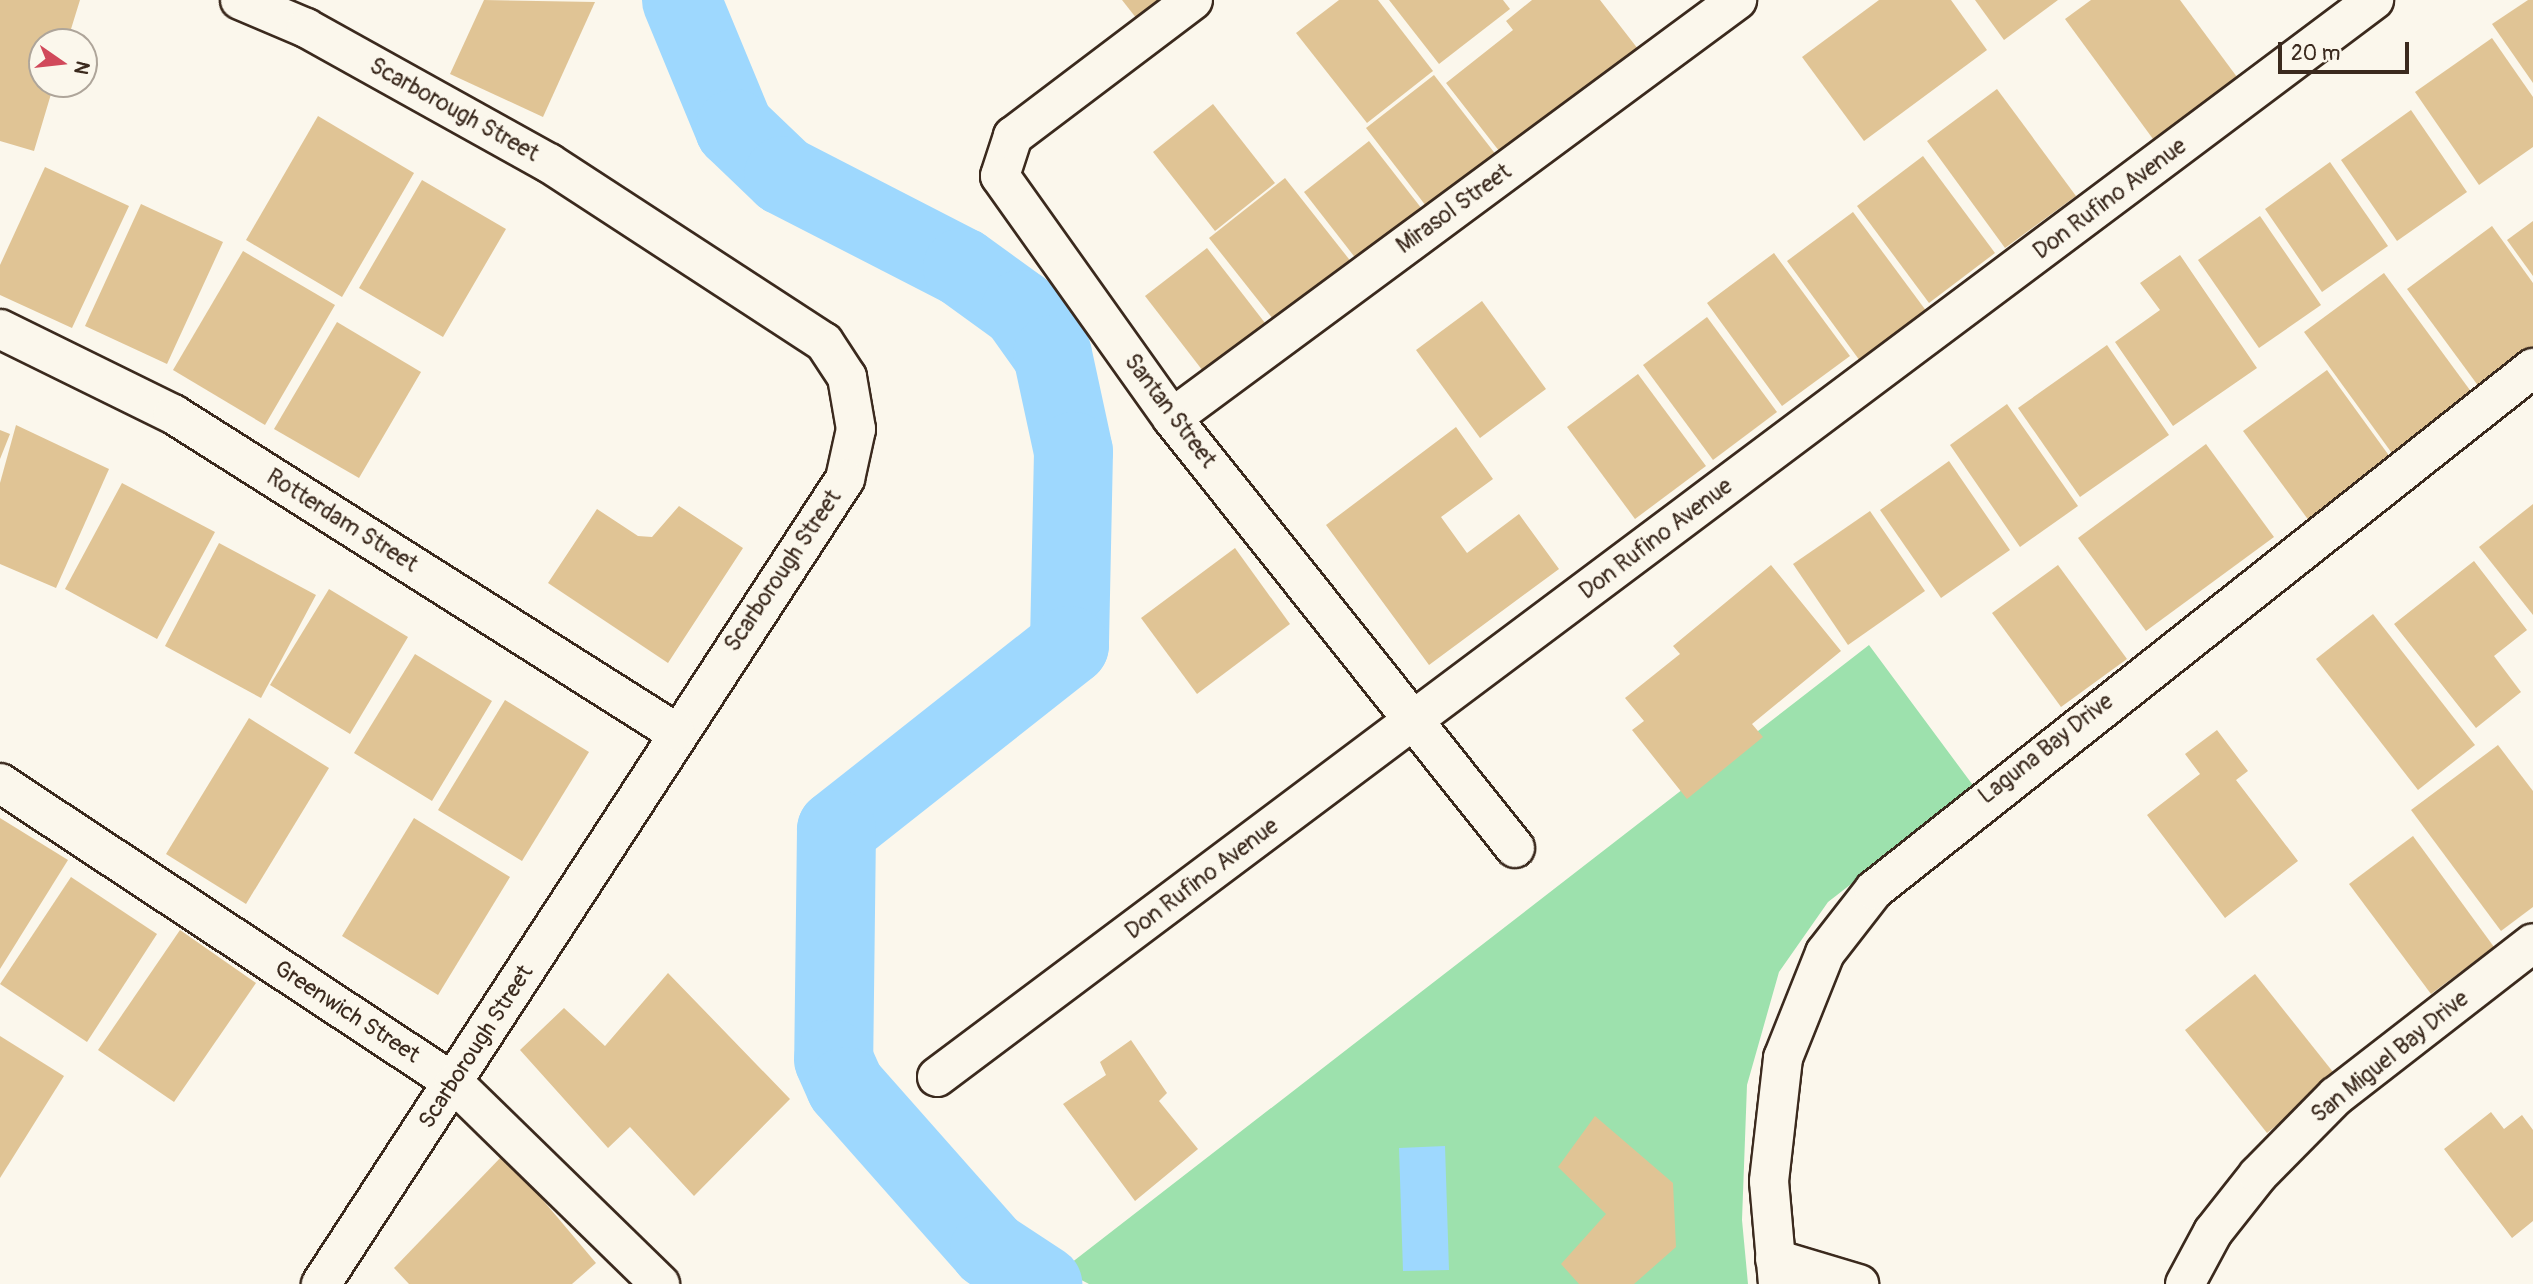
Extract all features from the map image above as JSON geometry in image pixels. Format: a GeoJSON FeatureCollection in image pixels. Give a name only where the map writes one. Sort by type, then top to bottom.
{"type":"FeatureCollection","features":[{"type":"Feature","properties":{"kind":"street","name":"Scarborough Street"},"geometry":{"type":"LineString","coordinates":[[240,0],[306,28],[548,163],[824,342],[847,377],[856,429],[845,479],[675,732],[454,1083],[321,1284]]}},
{"type":"Feature","properties":{"kind":"street","name":"Santan Street"},"geometry":{"type":"LineString","coordinates":[[1193,0],[1013,136],[1000,176],[1172,418],[1515,848]]}},
{"type":"Feature","properties":{"kind":"street","name":"Mirasol Street"},"geometry":{"type":"LineString","coordinates":[[1172,418],[1737,0]]}},
{"type":"Feature","properties":{"kind":"street","name":"Don Rufino Avenue"},"geometry":{"type":"LineString","coordinates":[[937,1077],[2375,0]]}},
{"type":"Feature","properties":{"kind":"street","name":"Rotterdam Street"},"geometry":{"type":"LineString","coordinates":[[0,329],[173,414],[675,732]]}},
{"type":"Feature","properties":{"kind":"street","name":"Laguna Bay Drive"},"geometry":{"type":"LineString","coordinates":[[1777,1271],[1769,1181],[1783,1058],[1825,953],[1874,890],[2533,368]]}},
{"type":"Feature","properties":{"kind":"street","name":"Greenwich Street"},"geometry":{"type":"LineString","coordinates":[[0,783],[454,1083],[660,1284]]}},
{"type":"Feature","properties":{"kind":"street","name":"San Miguel Bay Drive"},"geometry":{"type":"LineString","coordinates":[[2185,1284],[2213,1233],[2258,1175],[2336,1096],[2533,943]]}},
{"type":"Feature","properties":{"kind":"street"},"geometry":{"type":"LineString","coordinates":[[1777,1271],[1859,1284]]}},
{"type":"Feature","properties":{"kind":"green space"},"geometry":{"type":"Polygon","coordinates":[[[1869,645],[1975,788],[1828,902],[1779,972],[1747,1085],[1742,1220],[1748,1284],[1089,1284],[1062,1270],[1869,645]]]}},
{"type":"Feature","properties":{"kind":"water"},"geometry":{"type":"Polygon","coordinates":[[[1445,1146],[1449,1270],[1403,1271],[1399,1148],[1445,1146]]]}},
{"type":"Feature","properties":{"kind":"building"},"geometry":{"type":"Polygon","coordinates":[[[0,0],[80,0],[71,28],[28,28],[28,98],[50,98],[34,151],[0,141],[0,0]]]}},
{"type":"Feature","properties":{"kind":"building"},"geometry":{"type":"Polygon","coordinates":[[[484,0],[595,2],[543,117],[450,74],[484,0]]]}},
{"type":"Feature","properties":{"kind":"building"},"geometry":{"type":"Polygon","coordinates":[[[1122,0],[1189,0],[1148,33],[1122,0]]]}},
{"type":"Feature","properties":{"kind":"building"},"geometry":{"type":"Polygon","coordinates":[[[1339,0],[1378,0],[1433,71],[1367,123],[1296,33],[1339,0]]]}},
{"type":"Feature","properties":{"kind":"building"},"geometry":{"type":"Polygon","coordinates":[[[1389,0],[1503,0],[1510,9],[1439,64],[1389,0]]]}},
{"type":"Feature","properties":{"kind":"building"},"geometry":{"type":"Polygon","coordinates":[[[1532,0],[1600,0],[1645,58],[1503,156],[1446,83],[1513,30],[1506,21],[1532,0]]]}},
{"type":"Feature","properties":{"kind":"building"},"geometry":{"type":"Polygon","coordinates":[[[1879,0],[1951,0],[1987,50],[1864,141],[1802,57],[1879,0]]]}},
{"type":"Feature","properties":{"kind":"building"},"geometry":{"type":"Polygon","coordinates":[[[1975,0],[2058,0],[2004,40],[1975,0]]]}},
{"type":"Feature","properties":{"kind":"building"},"geometry":{"type":"Polygon","coordinates":[[[2091,0],[2180,0],[2237,77],[2153,139],[2065,19],[2091,0]]]}},
{"type":"Feature","properties":{"kind":"building"},"geometry":{"type":"Polygon","coordinates":[[[2528,0],[2533,0],[2533,83],[2492,24],[2528,0]]]}},
{"type":"Feature","properties":{"kind":"building"},"geometry":{"type":"Polygon","coordinates":[[[2492,38],[2533,97],[2533,147],[2479,185],[2415,92],[2492,38]]]}},
{"type":"Feature","properties":{"kind":"building"},"geometry":{"type":"Polygon","coordinates":[[[1434,75],[1504,165],[1436,219],[1366,128],[1434,75]]]}},
{"type":"Feature","properties":{"kind":"building"},"geometry":{"type":"Polygon","coordinates":[[[1997,89],[2076,196],[2005,248],[1927,141],[1997,89]]]}},
{"type":"Feature","properties":{"kind":"building"},"geometry":{"type":"Polygon","coordinates":[[[1213,104],[1275,183],[1215,231],[1153,152],[1213,104]]]}},
{"type":"Feature","properties":{"kind":"building"},"geometry":{"type":"Polygon","coordinates":[[[2411,110],[2467,192],[2397,241],[2341,160],[2411,110]]]}},
{"type":"Feature","properties":{"kind":"building"},"geometry":{"type":"Polygon","coordinates":[[[318,116],[414,173],[342,297],[246,240],[318,116]]]}},
{"type":"Feature","properties":{"kind":"building"},"geometry":{"type":"Polygon","coordinates":[[[1369,141],[1429,218],[1364,269],[1304,192],[1369,141]]]}},
{"type":"Feature","properties":{"kind":"building"},"geometry":{"type":"Polygon","coordinates":[[[1923,156],[1995,253],[1929,303],[1857,206],[1923,156]]]}},
{"type":"Feature","properties":{"kind":"building"},"geometry":{"type":"Polygon","coordinates":[[[2330,162],[2388,246],[2322,292],[2265,209],[2330,162]]]}},
{"type":"Feature","properties":{"kind":"building"},"geometry":{"type":"Polygon","coordinates":[[[45,167],[129,206],[72,328],[0,295],[0,265],[45,167]]]}},
{"type":"Feature","properties":{"kind":"building"},"geometry":{"type":"Polygon","coordinates":[[[1285,178],[1356,268],[1280,328],[1209,238],[1285,178]]]}},
{"type":"Feature","properties":{"kind":"building"},"geometry":{"type":"Polygon","coordinates":[[[422,180],[506,229],[443,337],[359,288],[422,180]]]}},
{"type":"Feature","properties":{"kind":"building"},"geometry":{"type":"Polygon","coordinates":[[[141,204],[223,242],[167,364],[85,326],[141,204]]]}},
{"type":"Feature","properties":{"kind":"building"},"geometry":{"type":"Polygon","coordinates":[[[1853,212],[1927,312],[1860,361],[1787,261],[1853,212]]]}},
{"type":"Feature","properties":{"kind":"building"},"geometry":{"type":"Polygon","coordinates":[[[2260,216],[2321,305],[2259,348],[2198,260],[2260,216]]]}},
{"type":"Feature","properties":{"kind":"building"},"geometry":{"type":"Polygon","coordinates":[[[2533,221],[2533,276],[2507,240],[2533,221]]]}},
{"type":"Feature","properties":{"kind":"building"},"geometry":{"type":"Polygon","coordinates":[[[2492,226],[2533,283],[2533,353],[2482,391],[2407,289],[2492,226]]]}},
{"type":"Feature","properties":{"kind":"building"},"geometry":{"type":"Polygon","coordinates":[[[1207,248],[1275,336],[1213,384],[1145,296],[1207,248]]]}},
{"type":"Feature","properties":{"kind":"building"},"geometry":{"type":"Polygon","coordinates":[[[243,251],[335,305],[265,425],[173,370],[243,251]]]}},
{"type":"Feature","properties":{"kind":"building"},"geometry":{"type":"Polygon","coordinates":[[[1774,253],[1850,356],[1782,406],[1707,303],[1774,253]]]}},
{"type":"Feature","properties":{"kind":"building"},"geometry":{"type":"Polygon","coordinates":[[[2180,255],[2257,368],[2173,426],[2115,342],[2160,310],[2140,283],[2180,255]]]}},
{"type":"Feature","properties":{"kind":"building"},"geometry":{"type":"Polygon","coordinates":[[[2384,273],[2475,397],[2394,456],[2304,332],[2384,273]]]}},
{"type":"Feature","properties":{"kind":"building"},"geometry":{"type":"Polygon","coordinates":[[[1482,301],[1546,389],[1480,438],[1416,350],[1482,301]]]}},
{"type":"Feature","properties":{"kind":"building"},"geometry":{"type":"Polygon","coordinates":[[[1707,317],[1777,412],[1713,460],[1643,365],[1707,317]]]}},
{"type":"Feature","properties":{"kind":"building"},"geometry":{"type":"Polygon","coordinates":[[[337,322],[421,372],[359,478],[274,429],[337,322]]]}},
{"type":"Feature","properties":{"kind":"building"},"geometry":{"type":"Polygon","coordinates":[[[2107,345],[2169,435],[2080,497],[2018,408],[2107,345]]]}},
{"type":"Feature","properties":{"kind":"building"},"geometry":{"type":"Polygon","coordinates":[[[2327,370],[2398,468],[2315,529],[2243,431],[2327,370]]]}},
{"type":"Feature","properties":{"kind":"building"},"geometry":{"type":"Polygon","coordinates":[[[1638,374],[1706,466],[1635,519],[1567,427],[1638,374]]]}},
{"type":"Feature","properties":{"kind":"building"},"geometry":{"type":"Polygon","coordinates":[[[2007,404],[2078,506],[2020,547],[1950,445],[2007,404]]]}},
{"type":"Feature","properties":{"kind":"building"},"geometry":{"type":"Polygon","coordinates":[[[16,425],[109,469],[56,588],[0,564],[0,483],[16,425]]]}},
{"type":"Feature","properties":{"kind":"building"},"geometry":{"type":"Polygon","coordinates":[[[1456,427],[1493,479],[1441,517],[1467,553],[1519,514],[1559,569],[1429,665],[1326,525],[1456,427]]]}},
{"type":"Feature","properties":{"kind":"building"},"geometry":{"type":"Polygon","coordinates":[[[0,430],[10,434],[0,459],[0,430]]]}},
{"type":"Feature","properties":{"kind":"building"},"geometry":{"type":"Polygon","coordinates":[[[2206,444],[2274,537],[2146,631],[2078,538],[2206,444]]]}},
{"type":"Feature","properties":{"kind":"building"},"geometry":{"type":"Polygon","coordinates":[[[1949,461],[2010,550],[1941,598],[1880,510],[1949,461]]]}},
{"type":"Feature","properties":{"kind":"building"},"geometry":{"type":"Polygon","coordinates":[[[122,483],[215,532],[157,639],[65,589],[122,483]]]}},
{"type":"Feature","properties":{"kind":"building"},"geometry":{"type":"Polygon","coordinates":[[[2533,504],[2533,615],[2479,547],[2533,504]]]}},
{"type":"Feature","properties":{"kind":"building"},"geometry":{"type":"Polygon","coordinates":[[[679,506],[743,548],[668,663],[548,583],[597,509],[638,536],[652,537],[679,506]]]}},
{"type":"Feature","properties":{"kind":"building"},"geometry":{"type":"Polygon","coordinates":[[[1870,511],[1925,591],[1848,645],[1793,564],[1870,511]]]}},
{"type":"Feature","properties":{"kind":"building"},"geometry":{"type":"Polygon","coordinates":[[[219,543],[316,595],[261,698],[165,646],[219,543]]]}},
{"type":"Feature","properties":{"kind":"building"},"geometry":{"type":"Polygon","coordinates":[[[1235,548],[1290,624],[1197,694],[1141,618],[1235,548]]]}},
{"type":"Feature","properties":{"kind":"building"},"geometry":{"type":"Polygon","coordinates":[[[2474,561],[2527,630],[2494,656],[2521,692],[2476,728],[2394,624],[2474,561]]]}},
{"type":"Feature","properties":{"kind":"building"},"geometry":{"type":"Polygon","coordinates":[[[1771,565],[1841,651],[1752,724],[1763,737],[1687,799],[1632,730],[1644,721],[1625,698],[1680,654],[1673,646],[1771,565]]]}},
{"type":"Feature","properties":{"kind":"building"},"geometry":{"type":"Polygon","coordinates":[[[2058,565],[2127,659],[2061,707],[1992,613],[2058,565]]]}},
{"type":"Feature","properties":{"kind":"building"},"geometry":{"type":"Polygon","coordinates":[[[329,589],[408,637],[350,734],[270,685],[329,589]]]}},
{"type":"Feature","properties":{"kind":"building"},"geometry":{"type":"Polygon","coordinates":[[[2373,614],[2475,745],[2418,790],[2316,659],[2373,614]]]}},
{"type":"Feature","properties":{"kind":"building"},"geometry":{"type":"Polygon","coordinates":[[[415,654],[492,701],[432,801],[354,753],[415,654]]]}},
{"type":"Feature","properties":{"kind":"building"},"geometry":{"type":"Polygon","coordinates":[[[505,700],[589,752],[522,861],[438,810],[505,700]]]}},
{"type":"Feature","properties":{"kind":"building"},"geometry":{"type":"Polygon","coordinates":[[[249,718],[329,768],[246,904],[166,854],[249,718]]]}},
{"type":"Feature","properties":{"kind":"building"},"geometry":{"type":"Polygon","coordinates":[[[2217,730],[2248,771],[2236,780],[2298,861],[2225,918],[2147,815],[2200,774],[2185,754],[2217,730]]]}},
{"type":"Feature","properties":{"kind":"building"},"geometry":{"type":"Polygon","coordinates":[[[2498,745],[2533,791],[2533,907],[2501,931],[2411,810],[2498,745]]]}},
{"type":"Feature","properties":{"kind":"building"},"geometry":{"type":"Polygon","coordinates":[[[0,818],[68,860],[0,969],[0,818]]]}},
{"type":"Feature","properties":{"kind":"building"},"geometry":{"type":"Polygon","coordinates":[[[414,818],[510,877],[438,995],[342,936],[414,818]]]}},
{"type":"Feature","properties":{"kind":"building"},"geometry":{"type":"Polygon","coordinates":[[[2413,836],[2494,947],[2431,994],[2349,884],[2413,836]]]}},
{"type":"Feature","properties":{"kind":"building"},"geometry":{"type":"Polygon","coordinates":[[[71,877],[157,934],[87,1042],[0,984],[71,877]]]}},
{"type":"Feature","properties":{"kind":"building"},"geometry":{"type":"Polygon","coordinates":[[[180,930],[256,983],[174,1102],[98,1050],[180,930]]]}},
{"type":"Feature","properties":{"kind":"building"},"geometry":{"type":"Polygon","coordinates":[[[668,973],[790,1099],[694,1196],[630,1127],[608,1148],[520,1050],[564,1008],[605,1046],[668,973]]]}},
{"type":"Feature","properties":{"kind":"building"},"geometry":{"type":"Polygon","coordinates":[[[2255,974],[2337,1077],[2267,1133],[2185,1030],[2255,974]]]}},
{"type":"Feature","properties":{"kind":"building"},"geometry":{"type":"Polygon","coordinates":[[[0,1036],[64,1076],[0,1178],[0,1036]]]}},
{"type":"Feature","properties":{"kind":"building"},"geometry":{"type":"Polygon","coordinates":[[[1131,1040],[1167,1093],[1159,1101],[1198,1149],[1135,1201],[1063,1104],[1106,1075],[1100,1062],[1131,1040]]]}},
{"type":"Feature","properties":{"kind":"building"},"geometry":{"type":"Polygon","coordinates":[[[2491,1112],[2504,1129],[2522,1115],[2533,1130],[2533,1221],[2512,1238],[2444,1149],[2491,1112]]]}},
{"type":"Feature","properties":{"kind":"building"},"geometry":{"type":"Polygon","coordinates":[[[1595,1116],[1673,1183],[1676,1247],[1634,1284],[1579,1284],[1561,1264],[1606,1214],[1558,1167],[1595,1116]]]}},
{"type":"Feature","properties":{"kind":"building"},"geometry":{"type":"Polygon","coordinates":[[[504,1154],[596,1263],[572,1284],[409,1284],[394,1268],[504,1154]]]}},
{"type":"Feature","properties":{"kind":"waterway"},"geometry":{"type":"LineString","coordinates":[[681,0],[734,128],[783,175],[962,267],[1020,309],[1052,354],[1073,451],[1069,645],[836,829],[833,1059],[845,1086],[989,1249],[1042,1284]]}}]}
